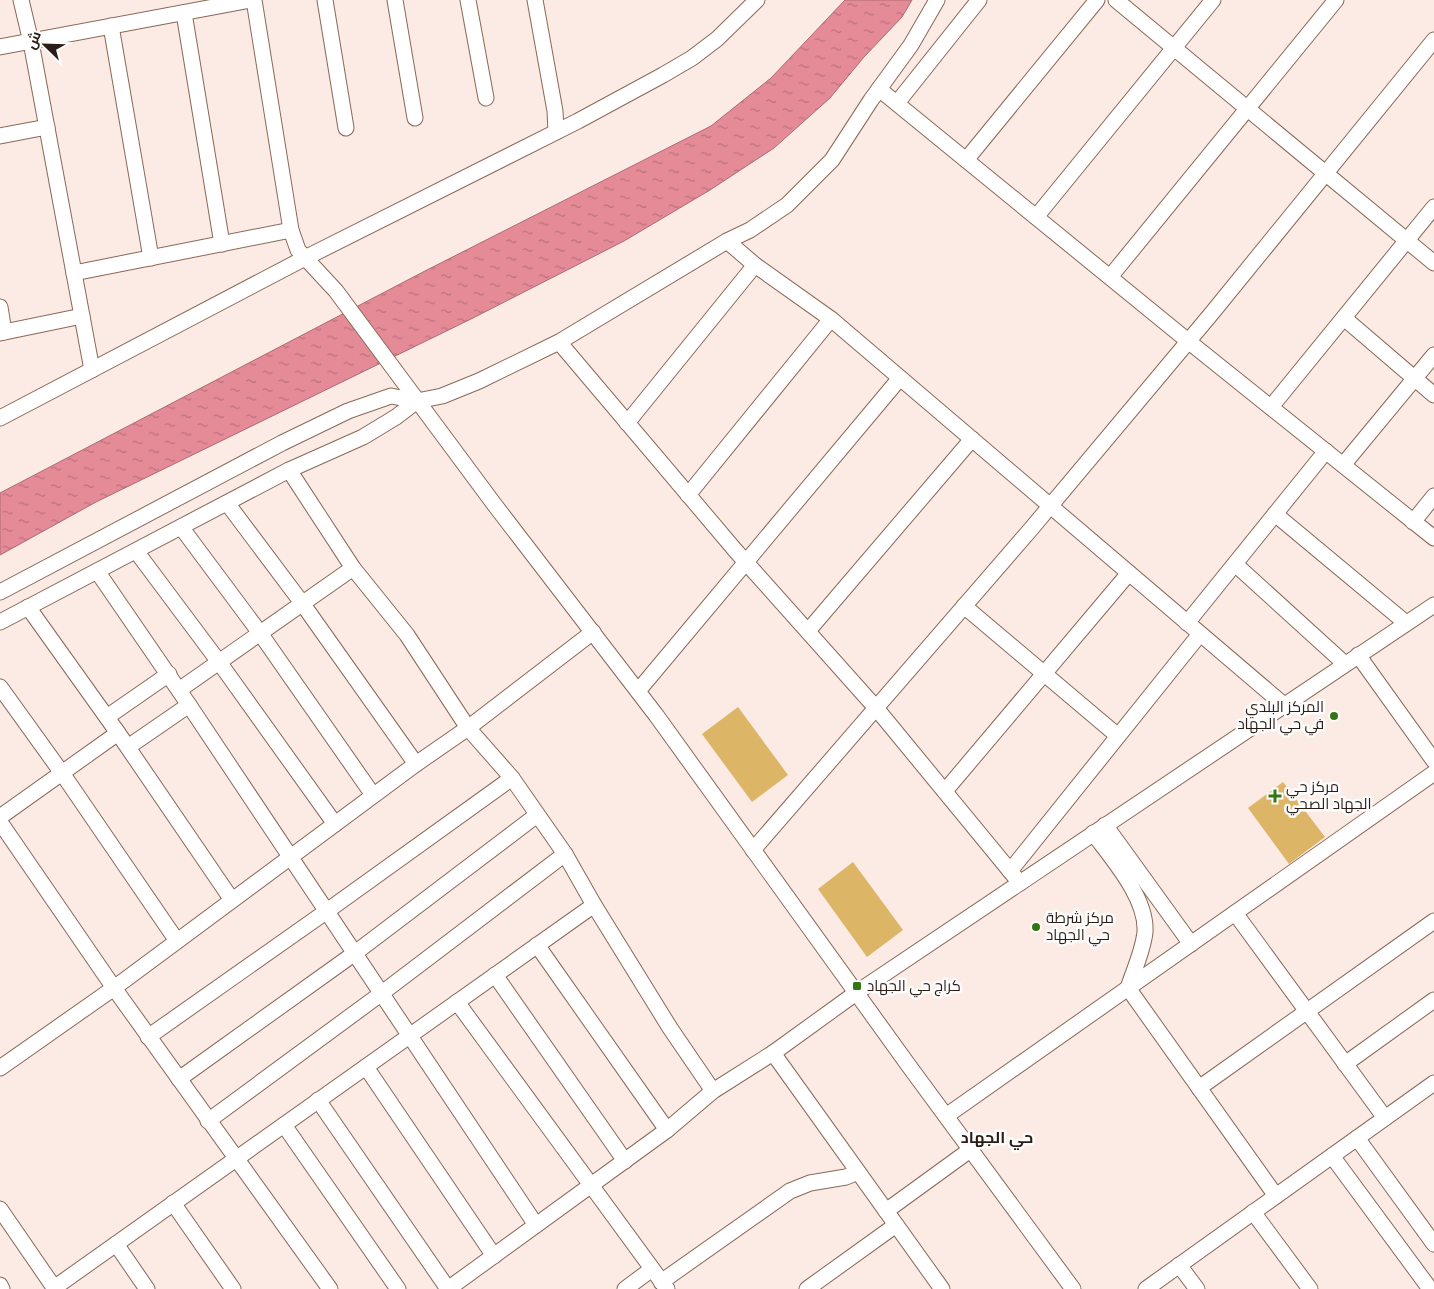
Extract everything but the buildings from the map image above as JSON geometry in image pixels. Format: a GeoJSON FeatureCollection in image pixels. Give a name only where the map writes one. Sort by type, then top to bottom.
{"type":"FeatureCollection","features":[{"type":"Feature","properties":{"kind":"street"},"geometry":{"type":"LineString","coordinates":[[21,0],[31,42],[92,370]]}},
{"type":"Feature","properties":{"kind":"street"},"geometry":{"type":"LineString","coordinates":[[0,47],[223,3],[252,0],[291,230],[298,250],[336,291],[392,368],[638,691],[970,1150],[1073,1289]]}},
{"type":"Feature","properties":{"kind":"street"},"geometry":{"type":"LineString","coordinates":[[325,0],[346,128]]}},
{"type":"Feature","properties":{"kind":"street"},"geometry":{"type":"LineString","coordinates":[[395,0],[415,118]]}},
{"type":"Feature","properties":{"kind":"street"},"geometry":{"type":"LineString","coordinates":[[468,0],[486,98]]}},
{"type":"Feature","properties":{"kind":"street"},"geometry":{"type":"LineString","coordinates":[[536,0],[555,111],[556,132]]}},
{"type":"Feature","properties":{"kind":"street"},"geometry":{"type":"LineString","coordinates":[[0,418],[305,258],[556,132],[692,58],[731,26],[757,0]]}},
{"type":"Feature","properties":{"kind":"street"},"geometry":{"type":"LineString","coordinates":[[0,592],[282,443],[348,411],[391,396],[417,401],[442,396],[479,381],[559,342],[727,241],[750,230],[788,205],[832,160],[911,45],[937,0]]}},
{"type":"Feature","properties":{"kind":"street"},"geometry":{"type":"LineString","coordinates":[[897,103],[979,0]]}},
{"type":"Feature","properties":{"kind":"street"},"geometry":{"type":"LineString","coordinates":[[966,160],[1097,0]]}},
{"type":"Feature","properties":{"kind":"street"},"geometry":{"type":"LineString","coordinates":[[1116,0],[1434,263]]}},
{"type":"Feature","properties":{"kind":"street"},"geometry":{"type":"LineString","coordinates":[[1036,217],[1213,0]]}},
{"type":"Feature","properties":{"kind":"street"},"geometry":{"type":"LineString","coordinates":[[1110,277],[1336,0]]}},
{"type":"Feature","properties":{"kind":"street"},"geometry":{"type":"LineString","coordinates":[[184,12],[222,244]]}},
{"type":"Feature","properties":{"kind":"street"},"geometry":{"type":"LineString","coordinates":[[111,26],[151,258]]}},
{"type":"Feature","properties":{"kind":"street"},"geometry":{"type":"LineString","coordinates":[[753,850],[1051,506],[1434,40]]}},
{"type":"Feature","properties":{"kind":"street"},"geometry":{"type":"LineString","coordinates":[[879,89],[1188,341],[1434,538]]}},
{"type":"Feature","properties":{"kind":"street"},"geometry":{"type":"LineString","coordinates":[[0,136],[47,127]]}},
{"type":"Feature","properties":{"kind":"street"},"geometry":{"type":"LineString","coordinates":[[1271,407],[1434,207]]}},
{"type":"Feature","properties":{"kind":"street"},"geometry":{"type":"LineString","coordinates":[[74,273],[291,230]]}},
{"type":"Feature","properties":{"kind":"street"},"geometry":{"type":"LineString","coordinates":[[727,241],[755,265],[831,320],[1284,705]]}},
{"type":"Feature","properties":{"kind":"street"},"geometry":{"type":"LineString","coordinates":[[627,423],[755,265]]}},
{"type":"Feature","properties":{"kind":"street"},"geometry":{"type":"LineString","coordinates":[[0,307],[2,332],[82,316]]}},
{"type":"Feature","properties":{"kind":"street"},"geometry":{"type":"LineString","coordinates":[[1344,318],[1434,395]]}},
{"type":"Feature","properties":{"kind":"street"},"geometry":{"type":"LineString","coordinates":[[688,495],[831,320]]}},
{"type":"Feature","properties":{"kind":"street"},"geometry":{"type":"LineString","coordinates":[[559,342],[746,562],[876,708],[1015,877]]}},
{"type":"Feature","properties":{"kind":"street"},"geometry":{"type":"LineString","coordinates":[[1343,465],[1434,355]]}},
{"type":"Feature","properties":{"kind":"street"},"geometry":{"type":"LineString","coordinates":[[638,691],[900,378]]}},
{"type":"Feature","properties":{"kind":"street"},"geometry":{"type":"LineString","coordinates":[[0,622],[289,470],[363,437],[396,418],[417,401]]}},
{"type":"Feature","properties":{"kind":"street"},"geometry":{"type":"LineString","coordinates":[[808,631],[972,439]]}},
{"type":"Feature","properties":{"kind":"street"},"geometry":{"type":"LineString","coordinates":[[1187,623],[1326,451]]}},
{"type":"Feature","properties":{"kind":"street"},"geometry":{"type":"LineString","coordinates":[[289,470],[353,568],[407,635],[468,728],[512,778],[565,854],[594,905],[670,1028],[713,1091]]}},
{"type":"Feature","properties":{"kind":"street"},"geometry":{"type":"LineString","coordinates":[[1413,522],[1434,496]]}},
{"type":"Feature","properties":{"kind":"street"},"geometry":{"type":"LineString","coordinates":[[228,503],[302,603],[416,764]]}},
{"type":"Feature","properties":{"kind":"street"},"geometry":{"type":"LineString","coordinates":[[1275,514],[1406,623]]}},
{"type":"Feature","properties":{"kind":"street"},"geometry":{"type":"LineString","coordinates":[[181,527],[260,633],[374,795]]}},
{"type":"Feature","properties":{"kind":"street"},"geometry":{"type":"LineString","coordinates":[[136,551],[219,662],[334,824]]}},
{"type":"Feature","properties":{"kind":"street"},"geometry":{"type":"LineString","coordinates":[[1235,564],[1345,664]]}},
{"type":"Feature","properties":{"kind":"street"},"geometry":{"type":"LineString","coordinates":[[179,690],[353,568]]}},
{"type":"Feature","properties":{"kind":"street"},"geometry":{"type":"LineString","coordinates":[[97,571],[190,705],[536,1225]]}},
{"type":"Feature","properties":{"kind":"street"},"geometry":{"type":"LineString","coordinates":[[945,792],[1129,573]]}},
{"type":"Feature","properties":{"kind":"street"},"geometry":{"type":"LineString","coordinates":[[318,1100],[448,1289],[667,1130],[713,1091],[773,1053],[1015,877],[1099,829],[1434,605]]}},
{"type":"Feature","properties":{"kind":"street"},"geometry":{"type":"LineString","coordinates":[[964,606],[1118,736]]}},
{"type":"Feature","properties":{"kind":"street"},"geometry":{"type":"LineString","coordinates":[[28,607],[128,747],[232,900]]}},
{"type":"Feature","properties":{"kind":"street"},"geometry":{"type":"LineString","coordinates":[[0,1068],[114,988],[290,856],[468,728],[592,632]]}},
{"type":"Feature","properties":{"kind":"street"},"geometry":{"type":"LineString","coordinates":[[1015,877],[1118,736],[1200,634]]}},
{"type":"Feature","properties":{"kind":"street"},"geometry":{"type":"LineString","coordinates":[[1358,655],[1434,761]]}},
{"type":"Feature","properties":{"kind":"street"},"geometry":{"type":"LineString","coordinates":[[107,718],[169,674]]}},
{"type":"Feature","properties":{"kind":"street"},"geometry":{"type":"LineString","coordinates":[[0,687],[62,773],[176,941]]}},
{"type":"Feature","properties":{"kind":"street"},"geometry":{"type":"LineString","coordinates":[[128,747],[190,705]]}},
{"type":"Feature","properties":{"kind":"street"},"geometry":{"type":"LineString","coordinates":[[0,817],[118,733]]}},
{"type":"Feature","properties":{"kind":"street"},"geometry":{"type":"LineString","coordinates":[[946,1116],[1434,773]]}},
{"type":"Feature","properties":{"kind":"street"},"geometry":{"type":"LineString","coordinates":[[148,1037],[512,778]]}},
{"type":"Feature","properties":{"kind":"street"},"geometry":{"type":"LineString","coordinates":[[179,1079],[355,953],[537,815]]}},
{"type":"Feature","properties":{"kind":"street"},"geometry":{"type":"LineString","coordinates":[[0,822],[148,1037],[330,1289]]}},
{"type":"Feature","properties":{"kind":"street"},"geometry":{"type":"LineString","coordinates":[[1099,829],[1191,944]]}},
{"type":"Feature","properties":{"kind":"street"},"geometry":{"type":"LineString","coordinates":[[1099,829],[1118,867],[1134,893],[1142,913],[1145,930],[1143,945],[1128,988]]}},
{"type":"Feature","properties":{"kind":"street"},"geometry":{"type":"LineString","coordinates":[[208,1121],[382,993],[565,854]]}},
{"type":"Feature","properties":{"kind":"street"},"geometry":{"type":"LineString","coordinates":[[0,1209],[55,1288],[594,905]]}},
{"type":"Feature","properties":{"kind":"street"},"geometry":{"type":"LineString","coordinates":[[1235,913],[1385,1118]]}},
{"type":"Feature","properties":{"kind":"street"},"geometry":{"type":"LineString","coordinates":[[1199,1088],[1434,922]]}},
{"type":"Feature","properties":{"kind":"street"},"geometry":{"type":"LineString","coordinates":[[537,945],[667,1130]]}},
{"type":"Feature","properties":{"kind":"street"},"geometry":{"type":"LineString","coordinates":[[495,975],[625,1161]]}},
{"type":"Feature","properties":{"kind":"street"},"geometry":{"type":"LineString","coordinates":[[1128,988],[1276,1196]]}},
{"type":"Feature","properties":{"kind":"street"},"geometry":{"type":"LineString","coordinates":[[1345,1064],[1434,1000]]}},
{"type":"Feature","properties":{"kind":"street"},"geometry":{"type":"LineString","coordinates":[[457,1002],[664,1285],[790,1191],[810,1183],[846,1177],[858,1172]]}},
{"type":"Feature","properties":{"kind":"street"},"geometry":{"type":"LineString","coordinates":[[773,1053],[942,1289]]}},
{"type":"Feature","properties":{"kind":"street"},"geometry":{"type":"LineString","coordinates":[[366,1067],[494,1256]]}},
{"type":"Feature","properties":{"kind":"street"},"geometry":{"type":"LineString","coordinates":[[1146,1289],[1434,1083]]}},
{"type":"Feature","properties":{"kind":"street"},"geometry":{"type":"LineString","coordinates":[[284,1125],[398,1289]]}},
{"type":"Feature","properties":{"kind":"street"},"geometry":{"type":"LineString","coordinates":[[1357,1138],[1434,1244]]}},
{"type":"Feature","properties":{"kind":"street"},"geometry":{"type":"LineString","coordinates":[[886,1211],[970,1150]]}},
{"type":"Feature","properties":{"kind":"street"},"geometry":{"type":"LineString","coordinates":[[1332,1156],[1430,1289]]}},
{"type":"Feature","properties":{"kind":"street"},"geometry":{"type":"LineString","coordinates":[[173,1203],[232,1289]]}},
{"type":"Feature","properties":{"kind":"street"},"geometry":{"type":"LineString","coordinates":[[1253,1212],[1310,1289]]}},
{"type":"Feature","properties":{"kind":"street"},"geometry":{"type":"LineString","coordinates":[[807,1289],[896,1225]]}},
{"type":"Feature","properties":{"kind":"street"},"geometry":{"type":"LineString","coordinates":[[116,1244],[147,1289]]}},
{"type":"Feature","properties":{"kind":"street"},"geometry":{"type":"LineString","coordinates":[[1180,1265],[1197,1289]]}},
{"type":"Feature","properties":{"kind":"street"},"geometry":{"type":"LineString","coordinates":[[624,1289],[652,1269]]}},
{"type":"Feature","properties":{"kind":"street"},"geometry":{"type":"LineString","coordinates":[[0,1285],[2,1289]]}},
{"type":"Feature","properties":{"kind":"shaded area"},"geometry":{"type":"Polygon","coordinates":[[[738,707],[788,775],[752,802],[702,734],[738,707]]]}},
{"type":"Feature","properties":{"kind":"shaded area"},"geometry":{"type":"Polygon","coordinates":[[[1283,782],[1325,837],[1289,864],[1248,808],[1283,782]]]}},
{"type":"Feature","properties":{"kind":"shaded area"},"geometry":{"type":"Polygon","coordinates":[[[853,862],[903,930],[867,957],[818,889],[853,862]]]}},
{"type":"Feature","properties":{"kind":"water"},"geometry":{"type":"Polygon","coordinates":[[[845,0],[912,0],[902,17],[864,57],[830,98],[774,148],[710,190],[624,241],[471,319],[96,502],[0,555],[0,493],[423,272],[711,126],[771,78],[845,0]]]}},
{"type":"Feature","properties":{"kind":"place","name":"المركز البلدي في حي الجهاد"},"geometry":{"type":"Point","coordinates":[1334,716]}},
{"type":"Feature","properties":{"kind":"place","name":"مركز حي الجهاد الصحي"},"geometry":{"type":"Point","coordinates":[1275,796]}},
{"type":"Feature","properties":{"kind":"place","name":"مركز شرطة حي الجهاد"},"geometry":{"type":"Point","coordinates":[1036,927]}},
{"type":"Feature","properties":{"kind":"place","name":"كراج حي الجهاد"},"geometry":{"type":"Point","coordinates":[857,986]}},
{"type":"Feature","properties":{"kind":"district","name":"حي الجهاد"},"geometry":{"type":"Point","coordinates":[997,1137]}}]}
